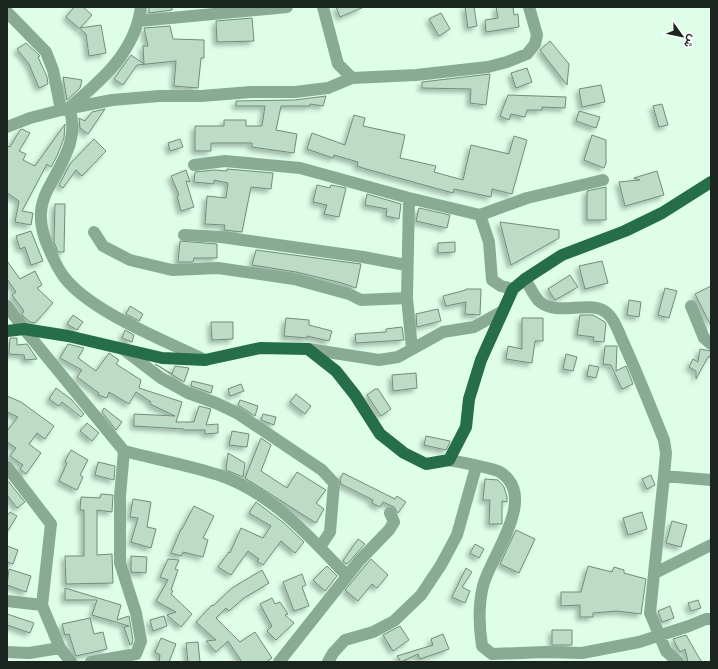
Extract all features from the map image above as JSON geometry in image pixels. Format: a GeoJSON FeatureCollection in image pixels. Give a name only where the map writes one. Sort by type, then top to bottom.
{"type":"FeatureCollection","features":[{"type":"Feature","properties":{"kind":"main road"},"geometry":{"type":"LineString","coordinates":[[7,331],[24,329],[68,336],[162,358],[205,360],[260,348],[308,349],[336,371],[355,395],[380,434],[404,453],[426,464],[449,460],[466,427],[468,399],[482,360],[513,289],[525,279],[562,255],[625,231],[662,213],[711,182]]}},
{"type":"Feature","properties":{"kind":"street"},"geometry":{"type":"LineString","coordinates":[[65,109],[111,71],[126,50],[139,21],[141,7]]}},
{"type":"Feature","properties":{"kind":"street"},"geometry":{"type":"LineString","coordinates":[[139,21],[287,7]]}},
{"type":"Feature","properties":{"kind":"street"},"geometry":{"type":"LineString","coordinates":[[324,7],[338,64],[352,78]]}},
{"type":"Feature","properties":{"kind":"street"},"geometry":{"type":"LineString","coordinates":[[7,127],[30,118],[65,109],[112,100],[159,96],[201,96],[251,92],[295,92],[328,88],[352,78],[416,75],[488,67],[507,62],[527,54],[535,44],[537,35],[529,7]]}},
{"type":"Feature","properties":{"kind":"street"},"geometry":{"type":"LineString","coordinates":[[7,12],[46,52],[65,109],[74,120],[72,141],[46,192],[40,212],[42,229],[48,248],[58,267],[65,278],[102,309],[205,360]]}},
{"type":"Feature","properties":{"kind":"street"},"geometry":{"type":"LineString","coordinates":[[194,165],[225,161],[300,168],[409,198],[480,214],[527,198],[603,180]]}},
{"type":"Feature","properties":{"kind":"street"},"geometry":{"type":"LineString","coordinates":[[409,198],[406,298],[412,349]]}},
{"type":"Feature","properties":{"kind":"street"},"geometry":{"type":"LineString","coordinates":[[480,214],[489,242],[492,280],[501,286],[513,289]]}},
{"type":"Feature","properties":{"kind":"street"},"geometry":{"type":"LineString","coordinates":[[94,232],[103,246],[130,260],[172,270],[218,268],[294,279],[349,294],[361,300],[406,298]]}},
{"type":"Feature","properties":{"kind":"street"},"geometry":{"type":"LineString","coordinates":[[184,235],[221,237],[363,257],[406,265]]}},
{"type":"Feature","properties":{"kind":"street"},"geometry":{"type":"LineString","coordinates":[[525,279],[540,302],[552,307],[573,309],[595,307],[608,313],[635,368],[664,440],[666,453],[657,541],[656,573],[650,613],[666,651],[678,662]]}},
{"type":"Feature","properties":{"kind":"street"},"geometry":{"type":"LineString","coordinates":[[7,306],[24,329],[124,451],[220,475],[261,496],[281,510],[320,547],[347,576]]}},
{"type":"Feature","properties":{"kind":"street"},"geometry":{"type":"LineString","coordinates":[[691,306],[704,338],[711,344]]}},
{"type":"Feature","properties":{"kind":"street"},"geometry":{"type":"LineString","coordinates":[[308,349],[379,360],[398,357],[443,332],[474,327],[503,311]]}},
{"type":"Feature","properties":{"kind":"street"},"geometry":{"type":"LineString","coordinates":[[123,349],[161,378],[188,393],[238,413],[322,470],[334,483],[334,493],[330,532],[320,547]]}},
{"type":"Feature","properties":{"kind":"street"},"geometry":{"type":"LineString","coordinates":[[91,662],[136,654],[141,642],[136,613],[120,563],[120,496],[124,451]]}},
{"type":"Feature","properties":{"kind":"street"},"geometry":{"type":"LineString","coordinates":[[449,460],[499,471],[511,482],[516,498],[510,526],[483,584],[479,606],[482,646],[492,654],[545,652],[582,653],[660,636],[706,619],[711,619]]}},
{"type":"Feature","properties":{"kind":"street"},"geometry":{"type":"LineString","coordinates":[[328,662],[333,653],[345,640],[373,632],[394,621],[421,595],[441,566],[457,535],[476,466]]}},
{"type":"Feature","properties":{"kind":"street"},"geometry":{"type":"LineString","coordinates":[[7,467],[51,524],[42,605],[60,648],[72,662]]}},
{"type":"Feature","properties":{"kind":"street"},"geometry":{"type":"LineString","coordinates":[[664,476],[711,480]]}},
{"type":"Feature","properties":{"kind":"street"},"geometry":{"type":"LineString","coordinates":[[280,662],[347,576],[389,530],[394,522],[390,512]]}},
{"type":"Feature","properties":{"kind":"street"},"geometry":{"type":"LineString","coordinates":[[656,573],[711,545]]}},
{"type":"Feature","properties":{"kind":"street"},"geometry":{"type":"LineString","coordinates":[[7,601],[42,605]]}},
{"type":"Feature","properties":{"kind":"street"},"geometry":{"type":"LineString","coordinates":[[7,652],[29,652],[60,648]]}},
{"type":"Feature","properties":{"kind":"building"},"geometry":{"type":"Polygon","coordinates":[[[74,7],[83,7],[92,15],[80,28],[101,25],[106,53],[89,56],[86,34],[66,17],[74,7]]]}},
{"type":"Feature","properties":{"kind":"building"},"geometry":{"type":"Polygon","coordinates":[[[149,7],[172,7],[172,10],[149,13],[149,7]]]}},
{"type":"Feature","properties":{"kind":"building"},"geometry":{"type":"Polygon","coordinates":[[[336,7],[364,7],[340,17],[336,7]]]}},
{"type":"Feature","properties":{"kind":"building"},"geometry":{"type":"Polygon","coordinates":[[[465,7],[474,7],[477,26],[468,28],[465,7]]]}},
{"type":"Feature","properties":{"kind":"building"},"geometry":{"type":"Polygon","coordinates":[[[496,7],[513,7],[514,15],[518,14],[519,27],[486,32],[485,20],[498,18],[496,7]]]}},
{"type":"Feature","properties":{"kind":"building"},"geometry":{"type":"Polygon","coordinates":[[[441,13],[450,29],[439,36],[429,19],[441,13]]]}},
{"type":"Feature","properties":{"kind":"building"},"geometry":{"type":"Polygon","coordinates":[[[252,18],[254,41],[217,42],[216,21],[252,18]]]}},
{"type":"Feature","properties":{"kind":"building"},"geometry":{"type":"Polygon","coordinates":[[[170,26],[173,39],[204,40],[204,58],[201,58],[198,88],[174,86],[176,61],[137,65],[123,85],[114,79],[131,55],[144,64],[143,46],[148,46],[144,28],[170,26]]]}},
{"type":"Feature","properties":{"kind":"building"},"geometry":{"type":"Polygon","coordinates":[[[550,41],[569,64],[567,85],[540,50],[550,41]]]}},
{"type":"Feature","properties":{"kind":"building"},"geometry":{"type":"Polygon","coordinates":[[[26,43],[40,56],[38,57],[47,77],[48,84],[39,88],[29,64],[17,49],[26,43]]]}},
{"type":"Feature","properties":{"kind":"building"},"geometry":{"type":"Polygon","coordinates":[[[527,68],[532,82],[516,88],[511,73],[527,68]]]}},
{"type":"Feature","properties":{"kind":"building"},"geometry":{"type":"Polygon","coordinates":[[[490,74],[486,105],[470,103],[471,89],[422,88],[422,82],[490,74]]]}},
{"type":"Feature","properties":{"kind":"building"},"geometry":{"type":"Polygon","coordinates":[[[63,77],[82,80],[80,88],[67,100],[63,77]]]}},
{"type":"Feature","properties":{"kind":"building"},"geometry":{"type":"Polygon","coordinates":[[[601,85],[605,102],[582,107],[579,89],[601,85]]]}},
{"type":"Feature","properties":{"kind":"building"},"geometry":{"type":"Polygon","coordinates":[[[508,95],[566,97],[565,108],[542,107],[542,110],[527,110],[525,117],[511,114],[509,120],[500,116],[508,95]]]}},
{"type":"Feature","properties":{"kind":"building"},"geometry":{"type":"Polygon","coordinates":[[[326,96],[323,106],[310,104],[310,106],[281,106],[276,130],[297,134],[294,153],[252,147],[252,143],[211,143],[211,151],[195,151],[195,126],[224,126],[224,120],[246,120],[246,126],[262,126],[265,106],[236,106],[236,101],[295,100],[326,96]]]}},
{"type":"Feature","properties":{"kind":"building"},"geometry":{"type":"Polygon","coordinates":[[[662,104],[668,125],[659,127],[653,106],[662,104]]]}},
{"type":"Feature","properties":{"kind":"building"},"geometry":{"type":"Polygon","coordinates":[[[105,109],[88,134],[80,128],[79,118],[85,121],[92,112],[105,109]]]}},
{"type":"Feature","properties":{"kind":"building"},"geometry":{"type":"Polygon","coordinates":[[[579,111],[600,117],[596,128],[576,121],[579,111]]]}},
{"type":"Feature","properties":{"kind":"building"},"geometry":{"type":"Polygon","coordinates":[[[354,115],[365,118],[363,126],[405,135],[400,158],[436,166],[434,172],[463,180],[471,145],[509,154],[514,136],[527,140],[512,194],[492,189],[491,197],[454,189],[453,193],[366,169],[357,166],[358,162],[334,155],[333,158],[307,149],[312,133],[345,145],[354,115]]]}},
{"type":"Feature","properties":{"kind":"building"},"geometry":{"type":"Polygon","coordinates":[[[65,124],[64,138],[57,156],[51,167],[47,164],[22,211],[33,213],[31,225],[15,222],[19,201],[7,193],[7,146],[10,147],[20,130],[22,129],[30,133],[19,151],[26,154],[23,160],[35,166],[65,124]]]}},
{"type":"Feature","properties":{"kind":"building"},"geometry":{"type":"Polygon","coordinates":[[[592,135],[606,140],[606,163],[604,168],[584,160],[592,135]]]}},
{"type":"Feature","properties":{"kind":"building"},"geometry":{"type":"Polygon","coordinates":[[[94,139],[106,151],[82,176],[76,170],[63,188],[59,185],[70,164],[94,139]]]}},
{"type":"Feature","properties":{"kind":"building"},"geometry":{"type":"Polygon","coordinates":[[[180,139],[183,147],[170,151],[168,143],[180,139]]]}},
{"type":"Feature","properties":{"kind":"building"},"geometry":{"type":"Polygon","coordinates":[[[227,169],[273,173],[271,189],[251,187],[242,232],[224,230],[225,225],[205,224],[207,196],[226,198],[228,183],[214,180],[214,184],[194,182],[195,172],[214,170],[227,171],[227,169]]]}},
{"type":"Feature","properties":{"kind":"building"},"geometry":{"type":"Polygon","coordinates":[[[186,170],[190,182],[186,181],[194,207],[181,211],[177,196],[179,195],[171,176],[186,170]]]}},
{"type":"Feature","properties":{"kind":"building"},"geometry":{"type":"Polygon","coordinates":[[[657,171],[664,195],[625,206],[619,182],[640,180],[634,178],[657,171]]]}},
{"type":"Feature","properties":{"kind":"building"},"geometry":{"type":"Polygon","coordinates":[[[317,185],[330,188],[331,185],[346,188],[339,217],[324,214],[327,205],[313,202],[317,185]]]}},
{"type":"Feature","properties":{"kind":"building"},"geometry":{"type":"Polygon","coordinates":[[[606,187],[606,220],[587,220],[587,191],[606,187]]]}},
{"type":"Feature","properties":{"kind":"building"},"geometry":{"type":"Polygon","coordinates":[[[367,194],[401,204],[399,219],[386,216],[387,209],[365,205],[367,194]]]}},
{"type":"Feature","properties":{"kind":"building"},"geometry":{"type":"Polygon","coordinates":[[[55,204],[65,204],[64,252],[58,252],[54,242],[55,204]]]}},
{"type":"Feature","properties":{"kind":"building"},"geometry":{"type":"Polygon","coordinates":[[[419,208],[450,215],[447,228],[416,221],[419,208]]]}},
{"type":"Feature","properties":{"kind":"building"},"geometry":{"type":"Polygon","coordinates":[[[500,222],[559,230],[559,238],[511,265],[500,222]]]}},
{"type":"Feature","properties":{"kind":"building"},"geometry":{"type":"Polygon","coordinates":[[[31,231],[43,261],[31,265],[25,247],[20,249],[16,236],[31,231]]]}},
{"type":"Feature","properties":{"kind":"building"},"geometry":{"type":"Polygon","coordinates":[[[180,241],[217,244],[217,258],[194,258],[193,262],[178,262],[180,241]]]}},
{"type":"Feature","properties":{"kind":"building"},"geometry":{"type":"Polygon","coordinates":[[[455,242],[455,252],[438,253],[438,243],[455,242]]]}},
{"type":"Feature","properties":{"kind":"building"},"geometry":{"type":"Polygon","coordinates":[[[256,250],[361,264],[356,288],[342,283],[296,272],[252,265],[256,250]]]}},
{"type":"Feature","properties":{"kind":"building"},"geometry":{"type":"Polygon","coordinates":[[[7,261],[20,279],[35,271],[42,285],[37,288],[53,303],[35,323],[30,322],[23,316],[22,314],[24,311],[12,295],[16,292],[7,279],[7,261]]]}},
{"type":"Feature","properties":{"kind":"building"},"geometry":{"type":"Polygon","coordinates":[[[602,261],[608,283],[585,289],[579,266],[602,261]]]}},
{"type":"Feature","properties":{"kind":"building"},"geometry":{"type":"Polygon","coordinates":[[[570,275],[578,287],[555,300],[548,289],[570,275]]]}},
{"type":"Feature","properties":{"kind":"building"},"geometry":{"type":"Polygon","coordinates":[[[711,286],[711,326],[695,294],[711,286]]]}},
{"type":"Feature","properties":{"kind":"building"},"geometry":{"type":"Polygon","coordinates":[[[665,288],[677,291],[669,318],[658,315],[665,288]]]}},
{"type":"Feature","properties":{"kind":"building"},"geometry":{"type":"Polygon","coordinates":[[[466,289],[481,289],[480,315],[465,314],[466,302],[446,306],[443,296],[466,289]]]}},
{"type":"Feature","properties":{"kind":"building"},"geometry":{"type":"Polygon","coordinates":[[[629,300],[641,302],[639,317],[627,315],[629,300]]]}},
{"type":"Feature","properties":{"kind":"building"},"geometry":{"type":"Polygon","coordinates":[[[130,306],[143,314],[139,321],[126,314],[130,306]]]}},
{"type":"Feature","properties":{"kind":"building"},"geometry":{"type":"Polygon","coordinates":[[[438,309],[441,321],[417,327],[416,314],[438,309]]]}},
{"type":"Feature","properties":{"kind":"building"},"geometry":{"type":"Polygon","coordinates":[[[73,315],[83,322],[77,330],[67,324],[73,315]]]}},
{"type":"Feature","properties":{"kind":"building"},"geometry":{"type":"Polygon","coordinates":[[[580,315],[593,315],[605,322],[604,342],[593,341],[594,337],[577,335],[580,315]]]}},
{"type":"Feature","properties":{"kind":"building"},"geometry":{"type":"Polygon","coordinates":[[[286,318],[309,320],[309,325],[332,331],[329,341],[307,336],[307,338],[284,336],[286,318]]]}},
{"type":"Feature","properties":{"kind":"building"},"geometry":{"type":"Polygon","coordinates":[[[522,318],[543,318],[543,341],[535,341],[532,363],[506,359],[508,346],[522,349],[522,318]]]}},
{"type":"Feature","properties":{"kind":"building"},"geometry":{"type":"Polygon","coordinates":[[[211,322],[233,322],[233,339],[212,340],[211,322]]]}},
{"type":"Feature","properties":{"kind":"building"},"geometry":{"type":"Polygon","coordinates":[[[402,327],[404,340],[356,343],[355,334],[386,332],[386,329],[402,327]]]}},
{"type":"Feature","properties":{"kind":"building"},"geometry":{"type":"Polygon","coordinates":[[[125,330],[134,335],[132,342],[122,338],[125,330]]]}},
{"type":"Feature","properties":{"kind":"building"},"geometry":{"type":"Polygon","coordinates":[[[10,338],[17,338],[17,345],[27,344],[37,359],[25,360],[24,355],[9,354],[10,338]]]}},
{"type":"Feature","properties":{"kind":"building"},"geometry":{"type":"Polygon","coordinates":[[[68,344],[84,348],[78,358],[96,371],[109,353],[119,360],[116,364],[141,380],[139,388],[182,402],[176,422],[194,422],[199,406],[211,409],[206,425],[218,424],[218,433],[205,434],[205,430],[134,426],[134,414],[175,416],[150,404],[151,402],[136,392],[129,404],[109,392],[107,398],[98,395],[99,393],[77,377],[82,370],[60,358],[68,344]]]}},
{"type":"Feature","properties":{"kind":"building"},"geometry":{"type":"Polygon","coordinates":[[[605,346],[617,346],[616,371],[626,366],[633,384],[622,389],[611,365],[603,364],[605,346]]]}},
{"type":"Feature","properties":{"kind":"building"},"geometry":{"type":"Polygon","coordinates":[[[700,349],[711,351],[710,357],[708,357],[696,379],[696,371],[689,367],[693,359],[698,362],[700,349]]]}},
{"type":"Feature","properties":{"kind":"building"},"geometry":{"type":"Polygon","coordinates":[[[566,354],[577,357],[573,371],[563,369],[566,354]]]}},
{"type":"Feature","properties":{"kind":"building"},"geometry":{"type":"Polygon","coordinates":[[[155,364],[172,374],[175,366],[189,368],[184,382],[155,364]]]}},
{"type":"Feature","properties":{"kind":"building"},"geometry":{"type":"Polygon","coordinates":[[[589,365],[599,367],[596,378],[587,376],[589,365]]]}},
{"type":"Feature","properties":{"kind":"building"},"geometry":{"type":"Polygon","coordinates":[[[416,373],[417,388],[393,391],[392,375],[416,373]]]}},
{"type":"Feature","properties":{"kind":"building"},"geometry":{"type":"Polygon","coordinates":[[[192,381],[213,386],[211,393],[191,386],[192,381]]]}},
{"type":"Feature","properties":{"kind":"building"},"geometry":{"type":"Polygon","coordinates":[[[241,384],[244,391],[230,396],[228,389],[241,384]]]}},
{"type":"Feature","properties":{"kind":"building"},"geometry":{"type":"Polygon","coordinates":[[[56,388],[71,399],[84,414],[81,417],[62,402],[59,406],[49,399],[56,388]]]}},
{"type":"Feature","properties":{"kind":"building"},"geometry":{"type":"Polygon","coordinates":[[[375,389],[378,389],[391,409],[381,416],[367,395],[375,389]]]}},
{"type":"Feature","properties":{"kind":"building"},"geometry":{"type":"Polygon","coordinates":[[[296,394],[311,406],[305,414],[290,402],[296,394]]]}},
{"type":"Feature","properties":{"kind":"building"},"geometry":{"type":"Polygon","coordinates":[[[7,396],[21,402],[54,426],[45,439],[37,433],[29,444],[41,453],[26,474],[20,469],[23,465],[10,456],[16,448],[7,442],[7,431],[18,417],[7,412],[7,396]]]}},
{"type":"Feature","properties":{"kind":"building"},"geometry":{"type":"Polygon","coordinates":[[[240,400],[258,406],[255,416],[238,405],[240,400]]]}},
{"type":"Feature","properties":{"kind":"building"},"geometry":{"type":"Polygon","coordinates":[[[104,408],[122,422],[116,430],[102,412],[104,408]]]}},
{"type":"Feature","properties":{"kind":"building"},"geometry":{"type":"Polygon","coordinates":[[[263,414],[276,417],[274,425],[261,420],[263,414]]]}},
{"type":"Feature","properties":{"kind":"building"},"geometry":{"type":"Polygon","coordinates":[[[87,423],[99,433],[92,441],[80,431],[87,423]]]}},
{"type":"Feature","properties":{"kind":"building"},"geometry":{"type":"Polygon","coordinates":[[[232,431],[249,434],[247,447],[229,445],[232,431]]]}},
{"type":"Feature","properties":{"kind":"building"},"geometry":{"type":"Polygon","coordinates":[[[426,436],[450,442],[446,450],[424,445],[426,436]]]}},
{"type":"Feature","properties":{"kind":"building"},"geometry":{"type":"Polygon","coordinates":[[[261,438],[271,445],[261,471],[287,488],[297,472],[326,490],[316,503],[324,509],[316,523],[245,478],[261,438]]]}},
{"type":"Feature","properties":{"kind":"building"},"geometry":{"type":"Polygon","coordinates":[[[71,450],[88,460],[80,475],[83,477],[77,490],[59,481],[67,463],[65,461],[71,450]]]}},
{"type":"Feature","properties":{"kind":"building"},"geometry":{"type":"Polygon","coordinates":[[[228,453],[245,463],[243,477],[226,470],[228,453]]]}},
{"type":"Feature","properties":{"kind":"building"},"geometry":{"type":"Polygon","coordinates":[[[98,462],[115,466],[114,480],[95,475],[98,462]]]}},
{"type":"Feature","properties":{"kind":"building"},"geometry":{"type":"Polygon","coordinates":[[[343,473],[395,499],[397,496],[406,502],[398,513],[394,507],[383,502],[380,507],[372,503],[373,500],[341,484],[340,479],[343,473]]]}},
{"type":"Feature","properties":{"kind":"building"},"geometry":{"type":"Polygon","coordinates":[[[651,475],[655,485],[647,489],[642,479],[651,475]]]}},
{"type":"Feature","properties":{"kind":"building"},"geometry":{"type":"Polygon","coordinates":[[[485,479],[498,480],[504,487],[507,502],[502,501],[502,524],[489,524],[490,500],[483,500],[485,479]]]}},
{"type":"Feature","properties":{"kind":"building"},"geometry":{"type":"Polygon","coordinates":[[[7,480],[25,502],[17,508],[7,495],[7,480]]]}},
{"type":"Feature","properties":{"kind":"building"},"geometry":{"type":"Polygon","coordinates":[[[101,494],[113,495],[112,512],[97,510],[97,555],[112,554],[113,583],[66,584],[65,556],[84,556],[84,510],[80,510],[81,497],[100,498],[101,494]]]}},
{"type":"Feature","properties":{"kind":"building"},"geometry":{"type":"Polygon","coordinates":[[[133,499],[151,502],[147,527],[156,529],[151,548],[131,542],[138,518],[130,517],[133,499]]]}},
{"type":"Feature","properties":{"kind":"building"},"geometry":{"type":"Polygon","coordinates":[[[256,502],[284,523],[304,542],[295,553],[281,541],[263,565],[257,561],[259,559],[248,551],[231,575],[218,567],[229,552],[230,553],[241,528],[263,538],[271,526],[249,513],[256,502]]]}},
{"type":"Feature","properties":{"kind":"building"},"geometry":{"type":"Polygon","coordinates":[[[194,506],[214,516],[203,538],[208,540],[203,557],[183,552],[181,556],[171,553],[181,529],[194,506]]]}},
{"type":"Feature","properties":{"kind":"building"},"geometry":{"type":"Polygon","coordinates":[[[10,512],[17,516],[7,532],[7,516],[10,512]]]}},
{"type":"Feature","properties":{"kind":"building"},"geometry":{"type":"Polygon","coordinates":[[[642,512],[647,529],[628,535],[623,518],[642,512]]]}},
{"type":"Feature","properties":{"kind":"building"},"geometry":{"type":"Polygon","coordinates":[[[672,521],[687,525],[681,547],[666,543],[672,521]]]}},
{"type":"Feature","properties":{"kind":"building"},"geometry":{"type":"Polygon","coordinates":[[[516,530],[535,539],[519,573],[500,564],[516,530]]]}},
{"type":"Feature","properties":{"kind":"building"},"geometry":{"type":"Polygon","coordinates":[[[358,539],[365,544],[347,564],[343,561],[358,539]]]}},
{"type":"Feature","properties":{"kind":"building"},"geometry":{"type":"Polygon","coordinates":[[[475,544],[484,549],[479,558],[470,553],[475,544]]]}},
{"type":"Feature","properties":{"kind":"building"},"geometry":{"type":"Polygon","coordinates":[[[7,546],[18,550],[13,564],[7,562],[7,546]]]}},
{"type":"Feature","properties":{"kind":"building"},"geometry":{"type":"Polygon","coordinates":[[[131,556],[147,557],[146,573],[131,572],[131,556]]]}},
{"type":"Feature","properties":{"kind":"building"},"geometry":{"type":"Polygon","coordinates":[[[168,559],[179,560],[175,569],[178,570],[171,594],[192,614],[181,627],[167,615],[176,612],[156,601],[168,580],[160,577],[168,559]]]}},
{"type":"Feature","properties":{"kind":"building"},"geometry":{"type":"Polygon","coordinates":[[[371,559],[388,575],[377,588],[372,584],[358,601],[345,590],[371,559]]]}},
{"type":"Feature","properties":{"kind":"building"},"geometry":{"type":"Polygon","coordinates":[[[327,566],[337,576],[325,591],[313,580],[327,566]]]}},
{"type":"Feature","properties":{"kind":"building"},"geometry":{"type":"Polygon","coordinates":[[[588,566],[612,572],[614,567],[624,570],[624,573],[646,579],[641,614],[617,611],[593,613],[593,617],[580,617],[580,605],[561,606],[561,592],[581,592],[588,566]]]}},
{"type":"Feature","properties":{"kind":"building"},"geometry":{"type":"Polygon","coordinates":[[[466,568],[472,572],[462,587],[470,591],[465,603],[452,597],[466,568]]]}},
{"type":"Feature","properties":{"kind":"building"},"geometry":{"type":"Polygon","coordinates":[[[9,569],[31,576],[26,592],[7,585],[9,569]]]}},
{"type":"Feature","properties":{"kind":"building"},"geometry":{"type":"Polygon","coordinates":[[[262,570],[269,583],[244,598],[229,611],[226,608],[216,618],[240,642],[255,632],[272,658],[266,662],[242,662],[228,641],[216,652],[206,641],[216,640],[196,622],[212,605],[213,606],[232,588],[262,570]]]}},
{"type":"Feature","properties":{"kind":"building"},"geometry":{"type":"Polygon","coordinates":[[[302,574],[306,585],[302,587],[309,606],[294,611],[283,582],[302,574]]]}},
{"type":"Feature","properties":{"kind":"building"},"geometry":{"type":"Polygon","coordinates":[[[65,588],[121,605],[117,620],[129,616],[133,640],[132,644],[130,645],[124,627],[129,626],[92,615],[97,600],[65,600],[65,588]]]}},
{"type":"Feature","properties":{"kind":"building"},"geometry":{"type":"Polygon","coordinates":[[[272,598],[275,604],[280,602],[288,614],[285,615],[294,623],[276,640],[267,631],[272,626],[260,604],[272,598]]]}},
{"type":"Feature","properties":{"kind":"building"},"geometry":{"type":"Polygon","coordinates":[[[698,600],[701,608],[691,611],[688,603],[698,600]]]}},
{"type":"Feature","properties":{"kind":"building"},"geometry":{"type":"Polygon","coordinates":[[[670,606],[674,618],[662,622],[658,611],[670,606]]]}},
{"type":"Feature","properties":{"kind":"building"},"geometry":{"type":"Polygon","coordinates":[[[7,614],[34,623],[30,633],[7,625],[7,614]]]}},
{"type":"Feature","properties":{"kind":"building"},"geometry":{"type":"Polygon","coordinates":[[[164,616],[167,626],[153,631],[150,620],[164,616]]]}},
{"type":"Feature","properties":{"kind":"building"},"geometry":{"type":"Polygon","coordinates":[[[90,618],[94,634],[103,632],[107,649],[76,656],[69,634],[65,635],[62,624],[90,618]]]}},
{"type":"Feature","properties":{"kind":"building"},"geometry":{"type":"Polygon","coordinates":[[[400,626],[409,640],[393,651],[383,635],[400,626]]]}},
{"type":"Feature","properties":{"kind":"building"},"geometry":{"type":"Polygon","coordinates":[[[552,630],[572,630],[572,645],[552,645],[552,630]]]}},
{"type":"Feature","properties":{"kind":"building"},"geometry":{"type":"Polygon","coordinates":[[[443,634],[449,649],[420,659],[418,654],[401,662],[397,656],[433,645],[431,639],[443,634]]]}},
{"type":"Feature","properties":{"kind":"building"},"geometry":{"type":"Polygon","coordinates":[[[686,635],[702,662],[688,662],[685,649],[680,652],[673,639],[686,635]]]}},
{"type":"Feature","properties":{"kind":"building"},"geometry":{"type":"Polygon","coordinates":[[[161,638],[176,644],[169,662],[159,662],[160,655],[155,652],[161,638]]]}},
{"type":"Feature","properties":{"kind":"building"},"geometry":{"type":"Polygon","coordinates":[[[198,642],[200,662],[188,662],[186,643],[198,642]]]}}]}
